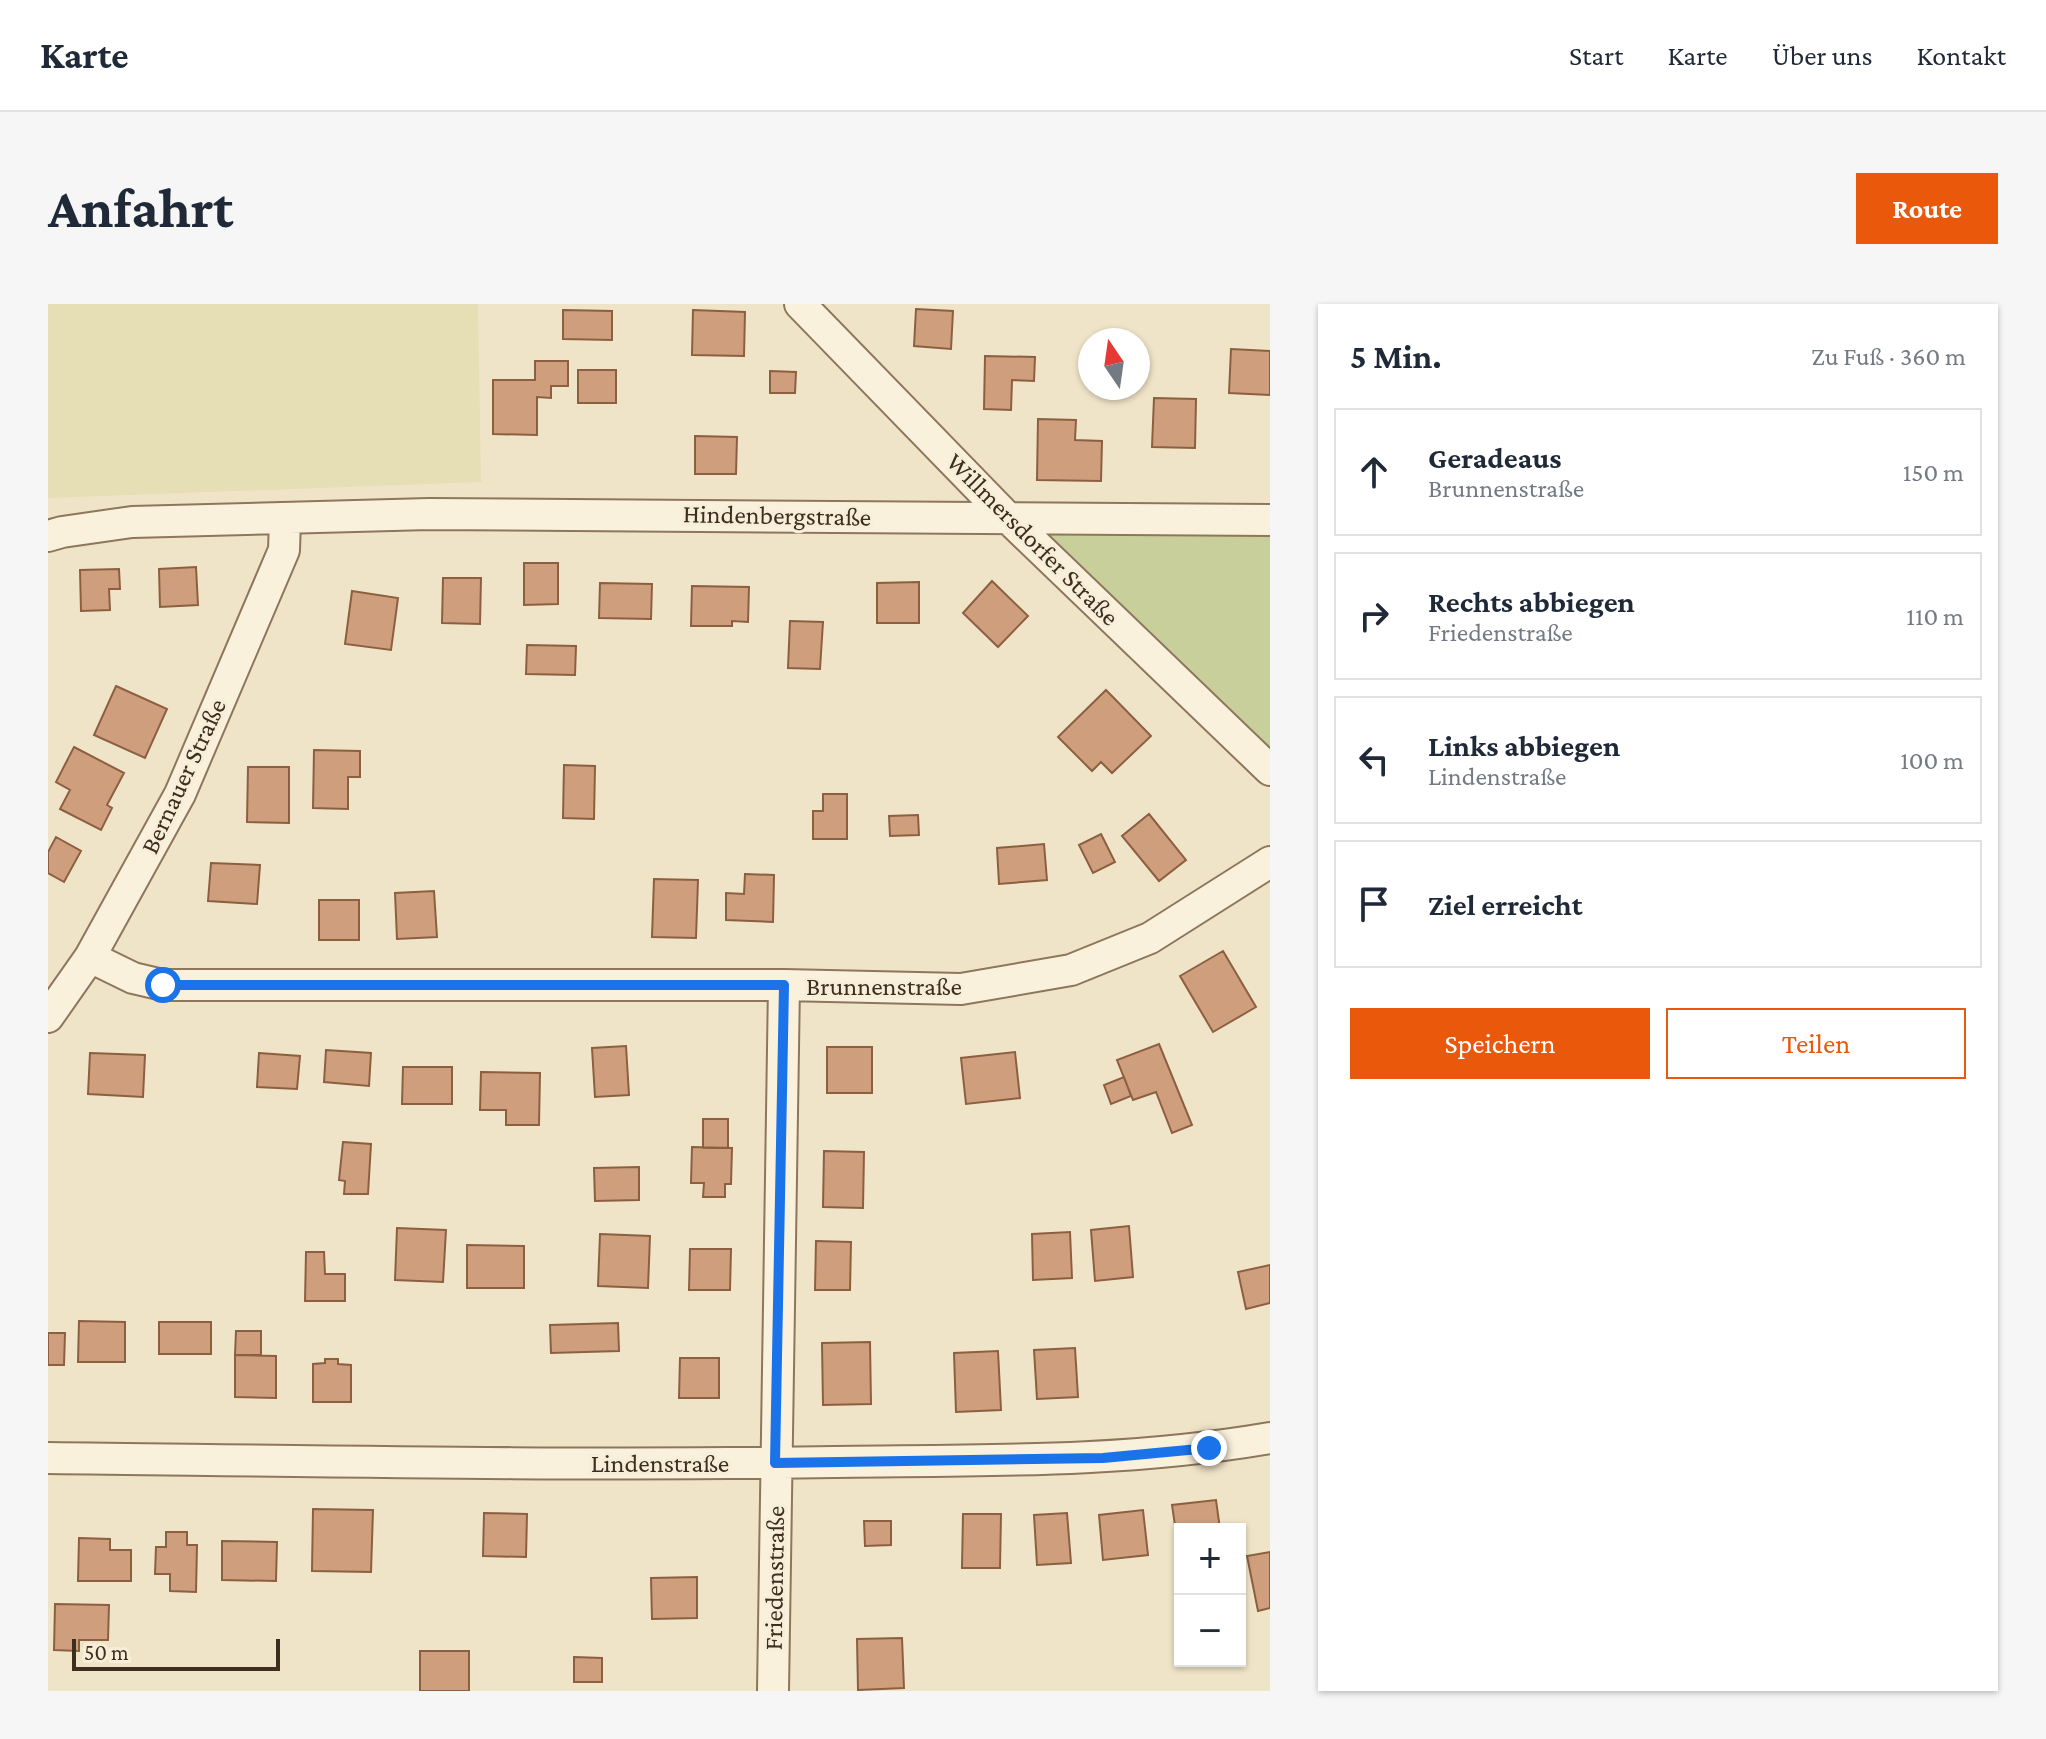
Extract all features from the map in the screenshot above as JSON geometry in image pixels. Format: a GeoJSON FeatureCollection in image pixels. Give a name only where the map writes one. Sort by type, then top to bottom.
{"type":"FeatureCollection","features":[{"type":"Feature","properties":{"kind":"street","name":"Willmersdorfer Straße"},"geometry":{"type":"LineString","coordinates":[[800,304],[1008,518],[1270,770]]}},
{"type":"Feature","properties":{"kind":"street","name":"Hindenbergstraße"},"geometry":{"type":"LineString","coordinates":[[48,536],[132,522],[429,514],[1270,520]]}},
{"type":"Feature","properties":{"kind":"street","name":"Bernauer Straße"},"geometry":{"type":"LineString","coordinates":[[48,1017],[90,957],[180,794],[284,550],[285,520]]}},
{"type":"Feature","properties":{"kind":"street","name":"Brunnenstraße"},"geometry":{"type":"LineString","coordinates":[[90,957],[133,978],[163,985],[784,985],[961,989],[1071,970],[1150,938],[1270,862]]}},
{"type":"Feature","properties":{"kind":"street","name":"Friedenstraße"},"geometry":{"type":"LineString","coordinates":[[773,1691],[784,985]]}},
{"type":"Feature","properties":{"kind":"street","name":"Lindenstraße"},"geometry":{"type":"LineString","coordinates":[[48,1458],[775,1463],[1103,1458],[1209,1448],[1270,1438]]}},
{"type":"Feature","properties":{"kind":"shaded area"},"geometry":{"type":"Polygon","coordinates":[[[48,304],[478,304],[481,482],[48,498],[48,304]]]}},
{"type":"Feature","properties":{"kind":"green space"},"geometry":{"type":"Polygon","coordinates":[[[1041,533],[1270,534],[1270,751],[1041,533]]]}},
{"type":"Feature","properties":{"kind":"building"},"geometry":{"type":"Polygon","coordinates":[[[916,309],[953,311],[951,349],[914,346],[916,309]]]}},
{"type":"Feature","properties":{"kind":"building"},"geometry":{"type":"Polygon","coordinates":[[[563,310],[612,311],[612,340],[563,339],[563,310]]]}},
{"type":"Feature","properties":{"kind":"building"},"geometry":{"type":"Polygon","coordinates":[[[693,310],[745,312],[744,356],[692,355],[693,310]]]}},
{"type":"Feature","properties":{"kind":"building"},"geometry":{"type":"Polygon","coordinates":[[[1231,349],[1270,351],[1270,395],[1229,393],[1231,349]]]}},
{"type":"Feature","properties":{"kind":"building"},"geometry":{"type":"Polygon","coordinates":[[[985,356],[1035,357],[1034,381],[1012,380],[1011,410],[984,409],[985,356]]]}},
{"type":"Feature","properties":{"kind":"building"},"geometry":{"type":"Polygon","coordinates":[[[535,361],[568,361],[568,386],[551,386],[551,398],[537,397],[537,435],[493,434],[493,380],[535,380],[535,361]]]}},
{"type":"Feature","properties":{"kind":"building"},"geometry":{"type":"Polygon","coordinates":[[[578,370],[616,370],[616,403],[578,403],[578,370]]]}},
{"type":"Feature","properties":{"kind":"building"},"geometry":{"type":"Polygon","coordinates":[[[770,371],[796,372],[795,393],[770,393],[770,371]]]}},
{"type":"Feature","properties":{"kind":"building"},"geometry":{"type":"Polygon","coordinates":[[[1154,398],[1196,399],[1195,448],[1152,447],[1154,398]]]}},
{"type":"Feature","properties":{"kind":"building"},"geometry":{"type":"Polygon","coordinates":[[[1038,419],[1076,420],[1075,440],[1102,441],[1101,481],[1037,480],[1038,419]]]}},
{"type":"Feature","properties":{"kind":"building"},"geometry":{"type":"Polygon","coordinates":[[[695,436],[737,437],[736,474],[695,474],[695,436]]]}},
{"type":"Feature","properties":{"kind":"building"},"geometry":{"type":"Polygon","coordinates":[[[524,563],[558,563],[558,604],[524,605],[524,563]]]}},
{"type":"Feature","properties":{"kind":"building"},"geometry":{"type":"Polygon","coordinates":[[[196,567],[198,605],[160,607],[159,569],[196,567]]]}},
{"type":"Feature","properties":{"kind":"building"},"geometry":{"type":"Polygon","coordinates":[[[119,569],[120,589],[109,589],[110,610],[81,611],[80,570],[119,569]]]}},
{"type":"Feature","properties":{"kind":"building"},"geometry":{"type":"Polygon","coordinates":[[[443,578],[481,578],[480,624],[442,623],[443,578]]]}},
{"type":"Feature","properties":{"kind":"building"},"geometry":{"type":"Polygon","coordinates":[[[992,581],[1028,616],[998,647],[963,613],[992,581]]]}},
{"type":"Feature","properties":{"kind":"building"},"geometry":{"type":"Polygon","coordinates":[[[919,582],[919,623],[877,623],[877,583],[919,582]]]}},
{"type":"Feature","properties":{"kind":"building"},"geometry":{"type":"Polygon","coordinates":[[[600,583],[652,584],[651,619],[599,618],[600,583]]]}},
{"type":"Feature","properties":{"kind":"building"},"geometry":{"type":"Polygon","coordinates":[[[692,586],[749,587],[748,622],[732,621],[732,626],[691,626],[692,586]]]}},
{"type":"Feature","properties":{"kind":"building"},"geometry":{"type":"Polygon","coordinates":[[[352,591],[398,598],[391,650],[345,644],[352,591]]]}},
{"type":"Feature","properties":{"kind":"building"},"geometry":{"type":"Polygon","coordinates":[[[790,621],[823,622],[820,669],[788,668],[790,621]]]}},
{"type":"Feature","properties":{"kind":"building"},"geometry":{"type":"Polygon","coordinates":[[[527,645],[576,646],[575,675],[526,674],[527,645]]]}},
{"type":"Feature","properties":{"kind":"building"},"geometry":{"type":"Polygon","coordinates":[[[116,686],[167,709],[145,758],[94,735],[116,686]]]}},
{"type":"Feature","properties":{"kind":"building"},"geometry":{"type":"Polygon","coordinates":[[[1106,690],[1151,736],[1112,773],[1101,762],[1092,771],[1058,737],[1106,690]]]}},
{"type":"Feature","properties":{"kind":"building"},"geometry":{"type":"Polygon","coordinates":[[[74,747],[124,773],[107,805],[112,808],[101,830],[60,809],[70,790],[56,782],[74,747]]]}},
{"type":"Feature","properties":{"kind":"building"},"geometry":{"type":"Polygon","coordinates":[[[314,750],[360,751],[360,777],[348,777],[348,809],[313,808],[314,750]]]}},
{"type":"Feature","properties":{"kind":"building"},"geometry":{"type":"Polygon","coordinates":[[[564,765],[595,766],[594,819],[563,818],[564,765]]]}},
{"type":"Feature","properties":{"kind":"building"},"geometry":{"type":"Polygon","coordinates":[[[248,767],[289,767],[289,823],[247,822],[248,767]]]}},
{"type":"Feature","properties":{"kind":"building"},"geometry":{"type":"Polygon","coordinates":[[[823,794],[847,794],[847,839],[813,839],[813,811],[823,811],[823,794]]]}},
{"type":"Feature","properties":{"kind":"building"},"geometry":{"type":"Polygon","coordinates":[[[1149,814],[1186,860],[1159,881],[1122,836],[1149,814]]]}},
{"type":"Feature","properties":{"kind":"building"},"geometry":{"type":"Polygon","coordinates":[[[918,815],[919,835],[890,836],[889,816],[918,815]]]}},
{"type":"Feature","properties":{"kind":"building"},"geometry":{"type":"Polygon","coordinates":[[[1101,834],[1115,862],[1093,873],[1079,845],[1101,834]]]}},
{"type":"Feature","properties":{"kind":"building"},"geometry":{"type":"Polygon","coordinates":[[[56,837],[81,851],[64,882],[48,873],[48,852],[56,837]]]}},
{"type":"Feature","properties":{"kind":"building"},"geometry":{"type":"Polygon","coordinates":[[[1044,844],[1047,880],[999,884],[997,848],[1044,844]]]}},
{"type":"Feature","properties":{"kind":"building"},"geometry":{"type":"Polygon","coordinates":[[[211,863],[260,865],[257,904],[208,901],[211,863]]]}},
{"type":"Feature","properties":{"kind":"building"},"geometry":{"type":"Polygon","coordinates":[[[745,874],[774,875],[773,922],[726,920],[726,893],[744,894],[745,874]]]}},
{"type":"Feature","properties":{"kind":"building"},"geometry":{"type":"Polygon","coordinates":[[[654,879],[698,880],[696,938],[652,937],[654,879]]]}},
{"type":"Feature","properties":{"kind":"building"},"geometry":{"type":"Polygon","coordinates":[[[434,891],[437,937],[397,939],[395,893],[434,891]]]}},
{"type":"Feature","properties":{"kind":"building"},"geometry":{"type":"Polygon","coordinates":[[[319,900],[359,900],[359,940],[319,940],[319,900]]]}},
{"type":"Feature","properties":{"kind":"building"},"geometry":{"type":"Polygon","coordinates":[[[1223,951],[1256,1007],[1213,1032],[1180,976],[1223,951]]]}},
{"type":"Feature","properties":{"kind":"building"},"geometry":{"type":"Polygon","coordinates":[[[1159,1044],[1192,1125],[1172,1133],[1156,1092],[1133,1100],[1117,1060],[1159,1044]]]}},
{"type":"Feature","properties":{"kind":"building"},"geometry":{"type":"Polygon","coordinates":[[[626,1046],[629,1095],[595,1097],[592,1048],[626,1046]]]}},
{"type":"Feature","properties":{"kind":"building"},"geometry":{"type":"Polygon","coordinates":[[[827,1047],[872,1047],[872,1093],[827,1093],[827,1047]]]}},
{"type":"Feature","properties":{"kind":"building"},"geometry":{"type":"Polygon","coordinates":[[[326,1050],[371,1053],[369,1086],[324,1082],[326,1050]]]}},
{"type":"Feature","properties":{"kind":"building"},"geometry":{"type":"Polygon","coordinates":[[[1015,1052],[1020,1098],[966,1104],[961,1058],[1015,1052]]]}},
{"type":"Feature","properties":{"kind":"building"},"geometry":{"type":"Polygon","coordinates":[[[90,1053],[145,1055],[143,1097],[88,1094],[90,1053]]]}},
{"type":"Feature","properties":{"kind":"building"},"geometry":{"type":"Polygon","coordinates":[[[259,1053],[300,1056],[297,1089],[257,1087],[259,1053]]]}},
{"type":"Feature","properties":{"kind":"building"},"geometry":{"type":"Polygon","coordinates":[[[403,1067],[452,1067],[452,1104],[402,1104],[403,1067]]]}},
{"type":"Feature","properties":{"kind":"building"},"geometry":{"type":"Polygon","coordinates":[[[481,1072],[540,1073],[539,1125],[506,1125],[506,1110],[480,1110],[481,1072]]]}},
{"type":"Feature","properties":{"kind":"building"},"geometry":{"type":"Polygon","coordinates":[[[1124,1077],[1131,1096],[1111,1104],[1104,1085],[1124,1077]]]}},
{"type":"Feature","properties":{"kind":"building"},"geometry":{"type":"Polygon","coordinates":[[[703,1119],[728,1119],[728,1148],[703,1148],[703,1119]]]}},
{"type":"Feature","properties":{"kind":"building"},"geometry":{"type":"Polygon","coordinates":[[[343,1142],[371,1144],[368,1194],[344,1194],[345,1181],[339,1180],[343,1142]]]}},
{"type":"Feature","properties":{"kind":"building"},"geometry":{"type":"Polygon","coordinates":[[[692,1147],[732,1148],[731,1184],[725,1184],[725,1197],[703,1197],[704,1183],[691,1183],[692,1147]]]}},
{"type":"Feature","properties":{"kind":"building"},"geometry":{"type":"Polygon","coordinates":[[[824,1151],[864,1152],[863,1208],[823,1207],[824,1151]]]}},
{"type":"Feature","properties":{"kind":"building"},"geometry":{"type":"Polygon","coordinates":[[[639,1167],[639,1200],[595,1201],[594,1168],[639,1167]]]}},
{"type":"Feature","properties":{"kind":"building"},"geometry":{"type":"Polygon","coordinates":[[[1129,1226],[1133,1277],[1095,1281],[1091,1230],[1129,1226]]]}},
{"type":"Feature","properties":{"kind":"building"},"geometry":{"type":"Polygon","coordinates":[[[397,1228],[446,1230],[443,1282],[395,1280],[397,1228]]]}},
{"type":"Feature","properties":{"kind":"building"},"geometry":{"type":"Polygon","coordinates":[[[1070,1232],[1072,1278],[1033,1280],[1032,1234],[1070,1232]]]}},
{"type":"Feature","properties":{"kind":"building"},"geometry":{"type":"Polygon","coordinates":[[[600,1234],[650,1236],[648,1288],[598,1286],[600,1234]]]}},
{"type":"Feature","properties":{"kind":"building"},"geometry":{"type":"Polygon","coordinates":[[[816,1241],[851,1242],[850,1290],[815,1290],[816,1241]]]}},
{"type":"Feature","properties":{"kind":"building"},"geometry":{"type":"Polygon","coordinates":[[[467,1245],[524,1246],[524,1288],[467,1288],[467,1245]]]}},
{"type":"Feature","properties":{"kind":"building"},"geometry":{"type":"Polygon","coordinates":[[[690,1249],[731,1249],[730,1290],[689,1290],[690,1249]]]}},
{"type":"Feature","properties":{"kind":"building"},"geometry":{"type":"Polygon","coordinates":[[[306,1252],[324,1252],[325,1274],[345,1274],[345,1301],[305,1301],[306,1252]]]}},
{"type":"Feature","properties":{"kind":"building"},"geometry":{"type":"Polygon","coordinates":[[[1270,1265],[1270,1303],[1246,1309],[1238,1272],[1270,1265]]]}},
{"type":"Feature","properties":{"kind":"building"},"geometry":{"type":"Polygon","coordinates":[[[79,1321],[125,1322],[125,1362],[78,1362],[79,1321]]]}},
{"type":"Feature","properties":{"kind":"building"},"geometry":{"type":"Polygon","coordinates":[[[159,1322],[211,1322],[211,1354],[159,1354],[159,1322]]]}},
{"type":"Feature","properties":{"kind":"building"},"geometry":{"type":"Polygon","coordinates":[[[618,1323],[619,1351],[551,1353],[550,1325],[618,1323]]]}},
{"type":"Feature","properties":{"kind":"building"},"geometry":{"type":"Polygon","coordinates":[[[236,1331],[261,1331],[261,1355],[235,1355],[236,1331]]]}},
{"type":"Feature","properties":{"kind":"building"},"geometry":{"type":"Polygon","coordinates":[[[48,1333],[65,1333],[64,1365],[48,1365],[48,1333]]]}},
{"type":"Feature","properties":{"kind":"building"},"geometry":{"type":"Polygon","coordinates":[[[870,1342],[871,1404],[823,1405],[822,1343],[870,1342]]]}},
{"type":"Feature","properties":{"kind":"building"},"geometry":{"type":"Polygon","coordinates":[[[1075,1348],[1078,1397],[1037,1399],[1034,1350],[1075,1348]]]}},
{"type":"Feature","properties":{"kind":"building"},"geometry":{"type":"Polygon","coordinates":[[[998,1351],[1001,1410],[956,1412],[954,1353],[998,1351]]]}},
{"type":"Feature","properties":{"kind":"building"},"geometry":{"type":"Polygon","coordinates":[[[235,1355],[276,1356],[276,1398],[235,1397],[235,1355]]]}},
{"type":"Feature","properties":{"kind":"building"},"geometry":{"type":"Polygon","coordinates":[[[680,1358],[719,1358],[719,1398],[679,1398],[680,1358]]]}},
{"type":"Feature","properties":{"kind":"building"},"geometry":{"type":"Polygon","coordinates":[[[325,1359],[338,1359],[338,1364],[351,1365],[351,1402],[313,1402],[313,1364],[325,1363],[325,1359]]]}},
{"type":"Feature","properties":{"kind":"building"},"geometry":{"type":"Polygon","coordinates":[[[1216,1500],[1219,1523],[1175,1523],[1172,1505],[1216,1500]]]}},
{"type":"Feature","properties":{"kind":"building"},"geometry":{"type":"Polygon","coordinates":[[[313,1509],[373,1510],[371,1572],[312,1571],[313,1509]]]}},
{"type":"Feature","properties":{"kind":"building"},"geometry":{"type":"Polygon","coordinates":[[[1143,1510],[1148,1555],[1103,1560],[1099,1515],[1143,1510]]]}},
{"type":"Feature","properties":{"kind":"building"},"geometry":{"type":"Polygon","coordinates":[[[484,1513],[527,1514],[526,1557],[483,1556],[484,1513]]]}},
{"type":"Feature","properties":{"kind":"building"},"geometry":{"type":"Polygon","coordinates":[[[1067,1513],[1071,1563],[1037,1565],[1034,1515],[1067,1513]]]}},
{"type":"Feature","properties":{"kind":"building"},"geometry":{"type":"Polygon","coordinates":[[[963,1514],[1001,1514],[1000,1568],[962,1568],[963,1514]]]}},
{"type":"Feature","properties":{"kind":"building"},"geometry":{"type":"Polygon","coordinates":[[[864,1521],[891,1521],[891,1545],[865,1546],[864,1521]]]}},
{"type":"Feature","properties":{"kind":"building"},"geometry":{"type":"Polygon","coordinates":[[[166,1532],[187,1532],[187,1545],[197,1545],[196,1592],[170,1591],[170,1574],[155,1574],[156,1547],[166,1547],[166,1532]]]}},
{"type":"Feature","properties":{"kind":"building"},"geometry":{"type":"Polygon","coordinates":[[[79,1538],[110,1539],[110,1550],[131,1550],[131,1581],[78,1581],[79,1538]]]}},
{"type":"Feature","properties":{"kind":"building"},"geometry":{"type":"Polygon","coordinates":[[[222,1541],[277,1542],[276,1581],[222,1580],[222,1541]]]}},
{"type":"Feature","properties":{"kind":"building"},"geometry":{"type":"Polygon","coordinates":[[[1270,1552],[1270,1608],[1258,1611],[1247,1556],[1270,1552]]]}},
{"type":"Feature","properties":{"kind":"building"},"geometry":{"type":"Polygon","coordinates":[[[697,1577],[697,1618],[652,1619],[651,1578],[697,1577]]]}},
{"type":"Feature","properties":{"kind":"building"},"geometry":{"type":"Polygon","coordinates":[[[55,1604],[109,1605],[108,1640],[79,1640],[79,1651],[54,1650],[55,1604]]]}},
{"type":"Feature","properties":{"kind":"building"},"geometry":{"type":"Polygon","coordinates":[[[902,1638],[904,1688],[858,1690],[857,1639],[902,1638]]]}},
{"type":"Feature","properties":{"kind":"building"},"geometry":{"type":"Polygon","coordinates":[[[420,1651],[469,1651],[469,1691],[420,1691],[420,1651]]]}},
{"type":"Feature","properties":{"kind":"building"},"geometry":{"type":"Polygon","coordinates":[[[574,1657],[602,1658],[602,1682],[574,1682],[574,1657]]]}},
{"type":"Feature","properties":{"kind":"route"},"geometry":{"type":"LineString","coordinates":[[163,985],[784,985],[775,1463],[1103,1458],[1209,1448]]}}]}
